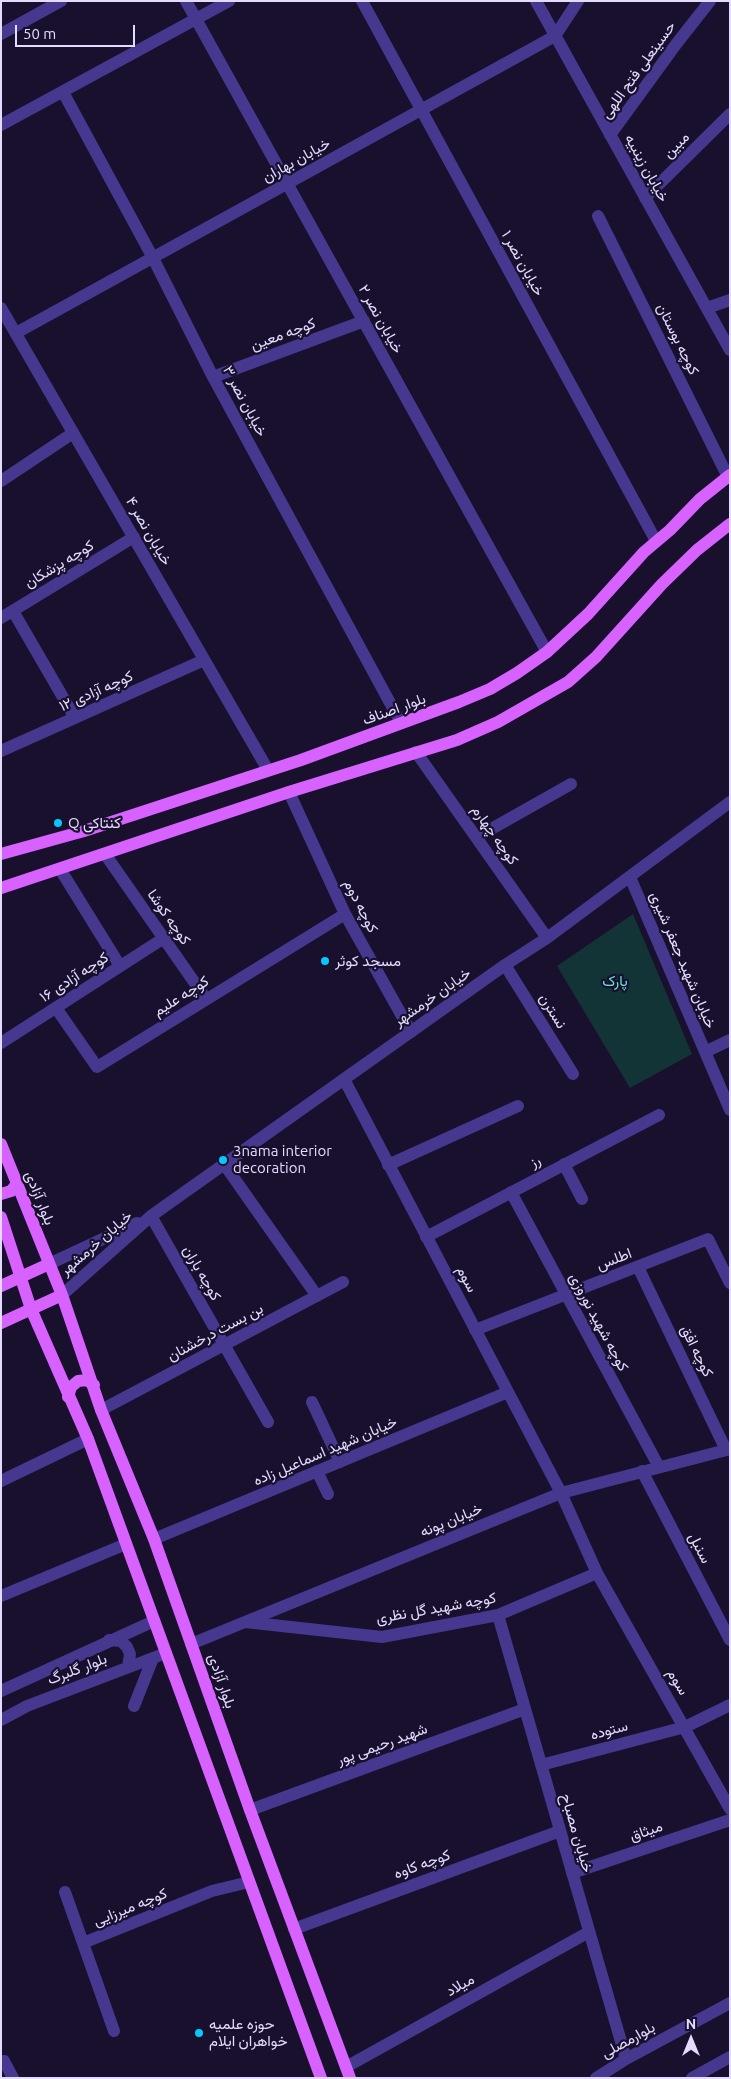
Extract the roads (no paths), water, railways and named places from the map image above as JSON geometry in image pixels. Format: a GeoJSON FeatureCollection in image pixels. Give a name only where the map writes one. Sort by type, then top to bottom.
{"type":"FeatureCollection","features":[{"type":"Feature","properties":{"kind":"main road","name":"بلوار اصناف"},"geometry":{"type":"LineString","coordinates":[[1,854],[84,830],[268,770],[401,723],[490,688],[517,673],[547,652],[588,614],[656,541],[670,530],[700,499],[729,476]]}},
{"type":"Feature","properties":{"kind":"main road"},"geometry":{"type":"LineString","coordinates":[[1,888],[289,792],[457,740],[498,722],[568,682],[596,657],[662,584],[697,550],[730,524]]}},
{"type":"Feature","properties":{"kind":"main road","name":"بلوار آزادی"},"geometry":{"type":"LineString","coordinates":[[1,1144],[62,1295],[101,1410],[154,1539],[250,1810],[348,2072]]}},
{"type":"Feature","properties":{"kind":"main road"},"geometry":{"type":"LineString","coordinates":[[1,1194],[11,1192],[16,1184]]}},
{"type":"Feature","properties":{"kind":"main road"},"geometry":{"type":"LineString","coordinates":[[1,1217],[31,1309],[88,1439],[321,2078]]}},
{"type":"Feature","properties":{"kind":"main road"},"geometry":{"type":"LineString","coordinates":[[1,1286],[49,1264]]}},
{"type":"Feature","properties":{"kind":"main road"},"geometry":{"type":"LineString","coordinates":[[1,1323],[62,1295]]}},
{"type":"Feature","properties":{"kind":"main road"},"geometry":{"type":"LineString","coordinates":[[68,1397],[71,1387],[78,1381],[87,1380],[94,1385]]}},
{"type":"Feature","properties":{"kind":"street"},"geometry":{"type":"LineString","coordinates":[[1,34],[61,1]]}},
{"type":"Feature","properties":{"kind":"street","name":"خیابان نصر ۲"},"geometry":{"type":"LineString","coordinates":[[186,1],[547,652]]}},
{"type":"Feature","properties":{"kind":"street"},"geometry":{"type":"LineString","coordinates":[[1,126],[229,1]]}},
{"type":"Feature","properties":{"kind":"street","name":"خیابان نصر ۱"},"geometry":{"type":"LineString","coordinates":[[362,1],[656,541]]}},
{"type":"Feature","properties":{"kind":"street","name":"خیابان زینبیه"},"geometry":{"type":"LineString","coordinates":[[536,1],[730,350]]}},
{"type":"Feature","properties":{"kind":"street","name":"خیابان بهاران"},"geometry":{"type":"LineString","coordinates":[[16,333],[555,36],[578,1]]}},
{"type":"Feature","properties":{"kind":"street","name":"حسینعلی فتح اللهی"},"geometry":{"type":"LineString","coordinates":[[610,135],[710,1]]}},
{"type":"Feature","properties":{"kind":"street","name":"خیابان نصر ۳"},"geometry":{"type":"LineString","coordinates":[[63,92],[153,258],[213,377],[401,723]]}},
{"type":"Feature","properties":{"kind":"street","name":"مبین"},"geometry":{"type":"LineString","coordinates":[[645,198],[730,114]]}},
{"type":"Feature","properties":{"kind":"street","name":"کوچه بوستان"},"geometry":{"type":"LineString","coordinates":[[598,216],[729,476]]}},
{"type":"Feature","properties":{"kind":"street"},"geometry":{"type":"LineString","coordinates":[[707,308],[730,300]]}},
{"type":"Feature","properties":{"kind":"street","name":"خیابان نصر ۴"},"geometry":{"type":"LineString","coordinates":[[1,308],[268,770]]}},
{"type":"Feature","properties":{"kind":"street","name":"کوچه معین"},"geometry":{"type":"LineString","coordinates":[[213,377],[364,321]]}},
{"type":"Feature","properties":{"kind":"street"},"geometry":{"type":"LineString","coordinates":[[1,480],[73,432]]}},
{"type":"Feature","properties":{"kind":"street","name":"کوچه پزشکان"},"geometry":{"type":"LineString","coordinates":[[1,618],[134,538]]}},
{"type":"Feature","properties":{"kind":"street"},"geometry":{"type":"LineString","coordinates":[[13,611],[75,718]]}},
{"type":"Feature","properties":{"kind":"street","name":"کوچه آزادی ۱۲"},"geometry":{"type":"LineString","coordinates":[[1,751],[204,660]]}},
{"type":"Feature","properties":{"kind":"street","name":"کوچه چهارم"},"geometry":{"type":"LineString","coordinates":[[416,752],[548,938]]}},
{"type":"Feature","properties":{"kind":"street"},"geometry":{"type":"LineString","coordinates":[[477,837],[571,784]]}},
{"type":"Feature","properties":{"kind":"street","name":"کوچه دوم"},"geometry":{"type":"LineString","coordinates":[[289,792],[345,914],[411,1032]]}},
{"type":"Feature","properties":{"kind":"street","name":"خیابان خرمشهر"},"geometry":{"type":"LineString","coordinates":[[62,1295],[151,1216],[505,966],[548,938],[730,802]]}},
{"type":"Feature","properties":{"kind":"street","name":"کوچه کوشا"},"geometry":{"type":"LineString","coordinates":[[105,854],[206,999]]}},
{"type":"Feature","properties":{"kind":"street"},"geometry":{"type":"LineString","coordinates":[[60,869],[120,966]]}},
{"type":"Feature","properties":{"kind":"street","name":"خیابان شهید جعفر شیری"},"geometry":{"type":"LineString","coordinates":[[630,877],[730,1110]]}},
{"type":"Feature","properties":{"kind":"street","name":"کوچه علیم"},"geometry":{"type":"LineString","coordinates":[[56,1008],[97,1068],[345,914]]}},
{"type":"Feature","properties":{"kind":"street","name":"کوچه آزادی ۱۶"},"geometry":{"type":"LineString","coordinates":[[1,1042],[164,938]]}},
{"type":"Feature","properties":{"kind":"street","name":"نسترن"},"geometry":{"type":"LineString","coordinates":[[505,966],[573,1074]]}},
{"type":"Feature","properties":{"kind":"street"},"geometry":{"type":"LineString","coordinates":[[705,1052],[730,1040]]}},
{"type":"Feature","properties":{"kind":"street","name":"سوم"},"geometry":{"type":"LineString","coordinates":[[344,1079],[561,1493]]}},
{"type":"Feature","properties":{"kind":"street"},"geometry":{"type":"LineString","coordinates":[[388,1165],[518,1106]]}},
{"type":"Feature","properties":{"kind":"street","name":"رز"},"geometry":{"type":"LineString","coordinates":[[426,1236],[658,1115]]}},
{"type":"Feature","properties":{"kind":"street"},"geometry":{"type":"LineString","coordinates":[[224,1164],[317,1296]]}},
{"type":"Feature","properties":{"kind":"street"},"geometry":{"type":"LineString","coordinates":[[564,1164],[582,1199]]}},
{"type":"Feature","properties":{"kind":"street","name":"کوچه شهید نوروزی"},"geometry":{"type":"LineString","coordinates":[[511,1192],[659,1467]]}},
{"type":"Feature","properties":{"kind":"street","name":"خیابان خرمشهر"},"geometry":{"type":"LineString","coordinates":[[49,1264],[151,1216]]}},
{"type":"Feature","properties":{"kind":"street","name":"کوچه باران"},"geometry":{"type":"LineString","coordinates":[[151,1216],[268,1422]]}},
{"type":"Feature","properties":{"kind":"street","name":"اطلس"},"geometry":{"type":"LineString","coordinates":[[475,1330],[708,1240],[730,1283]]}},
{"type":"Feature","properties":{"kind":"street","name":"کوچه افق"},"geometry":{"type":"LineString","coordinates":[[638,1267],[728,1450]]}},
{"type":"Feature","properties":{"kind":"street","name":"بن بست درخشنان"},"geometry":{"type":"LineString","coordinates":[[101,1410],[343,1282]]}},
{"type":"Feature","properties":{"kind":"street","name":"خیابان شهید اسماعیل زاده"},"geometry":{"type":"LineString","coordinates":[[154,1539],[508,1392]]}},
{"type":"Feature","properties":{"kind":"street"},"geometry":{"type":"LineString","coordinates":[[312,1402],[340,1462]]}},
{"type":"Feature","properties":{"kind":"street"},"geometry":{"type":"LineString","coordinates":[[1,1481],[88,1439]]}},
{"type":"Feature","properties":{"kind":"street","name":"خیابان پونه"},"geometry":{"type":"LineString","coordinates":[[191,1644],[561,1493],[728,1450]]}},
{"type":"Feature","properties":{"kind":"street"},"geometry":{"type":"LineString","coordinates":[[317,1471],[328,1494]]}},
{"type":"Feature","properties":{"kind":"street","name":"سنبل"},"geometry":{"type":"LineString","coordinates":[[642,1471],[730,1640]]}},
{"type":"Feature","properties":{"kind":"street"},"geometry":{"type":"LineString","coordinates":[[561,1493],[597,1573]]}},
{"type":"Feature","properties":{"kind":"street"},"geometry":{"type":"LineString","coordinates":[[1,1596],[126,1544]]}},
{"type":"Feature","properties":{"kind":"street","name":"سوم"},"geometry":{"type":"LineString","coordinates":[[597,1573],[730,1809]]}},
{"type":"Feature","properties":{"kind":"street","name":"کوچه شهید گل نظری"},"geometry":{"type":"LineString","coordinates":[[245,1622],[382,1637],[498,1616],[597,1573]]}},
{"type":"Feature","properties":{"kind":"street","name":"خیابان مصباح"},"geometry":{"type":"LineString","coordinates":[[498,1616],[626,2059]]}},
{"type":"Feature","properties":{"kind":"street","name":"بلوار گلبرگ"},"geometry":{"type":"LineString","coordinates":[[1,1691],[154,1621]]}},
{"type":"Feature","properties":{"kind":"street"},"geometry":{"type":"LineString","coordinates":[[109,1640],[121,1642],[127,1647],[130,1654],[128,1668]]}},
{"type":"Feature","properties":{"kind":"street","name":"بلوار گلبرگ"},"geometry":{"type":"LineString","coordinates":[[1,1720],[27,1706],[166,1653]]}},
{"type":"Feature","properties":{"kind":"street"},"geometry":{"type":"LineString","coordinates":[[134,1706],[153,1658]]}},
{"type":"Feature","properties":{"kind":"street"},"geometry":{"type":"LineString","coordinates":[[685,1727],[730,1705]]}},
{"type":"Feature","properties":{"kind":"street","name":"شهید رحیمی پور"},"geometry":{"type":"LineString","coordinates":[[250,1810],[525,1709]]}},
{"type":"Feature","properties":{"kind":"street","name":"ستوده"},"geometry":{"type":"LineString","coordinates":[[541,1765],[685,1727]]}},
{"type":"Feature","properties":{"kind":"street","name":"میثاق"},"geometry":{"type":"LineString","coordinates":[[572,1873],[730,1820]]}},
{"type":"Feature","properties":{"kind":"street","name":"کوچه کاوه"},"geometry":{"type":"LineString","coordinates":[[294,1929],[560,1831]]}},
{"type":"Feature","properties":{"kind":"street","name":"کوچه میرزایی"},"geometry":{"type":"LineString","coordinates":[[114,2031],[84,1943],[212,1891],[250,1882]]}},
{"type":"Feature","properties":{"kind":"street"},"geometry":{"type":"LineString","coordinates":[[65,1892],[84,1943]]}},
{"type":"Feature","properties":{"kind":"street","name":"میلاد"},"geometry":{"type":"LineString","coordinates":[[348,2072],[589,1932]]}},
{"type":"Feature","properties":{"kind":"street","name":"بلوارمصلی"},"geometry":{"type":"LineString","coordinates":[[596,2078],[626,2059],[730,2003]]}},
{"type":"Feature","properties":{"kind":"street"},"geometry":{"type":"LineString","coordinates":[[692,2078],[730,2057]]}},
{"type":"Feature","properties":{"kind":"street"},"geometry":{"type":"LineString","coordinates":[[3,2061],[13,2078]]}},
{"type":"Feature","properties":{"kind":"place","name":"Q کنتاکی"},"geometry":{"type":"Point","coordinates":[58,823]}},
{"type":"Feature","properties":{"kind":"place","name":"مسجد کوثر"},"geometry":{"type":"Point","coordinates":[325,961]}},
{"type":"Feature","properties":{"kind":"place","name":"3nama interior decoration"},"geometry":{"type":"Point","coordinates":[223,1160]}},
{"type":"Feature","properties":{"kind":"place","name":"حوزه علمیه خواهران ایلام"},"geometry":{"type":"Point","coordinates":[199,2033]}},
{"type":"Feature","properties":{"kind":"park label","name":"پارک"},"geometry":{"type":"Point","coordinates":[615,981]}}]}
